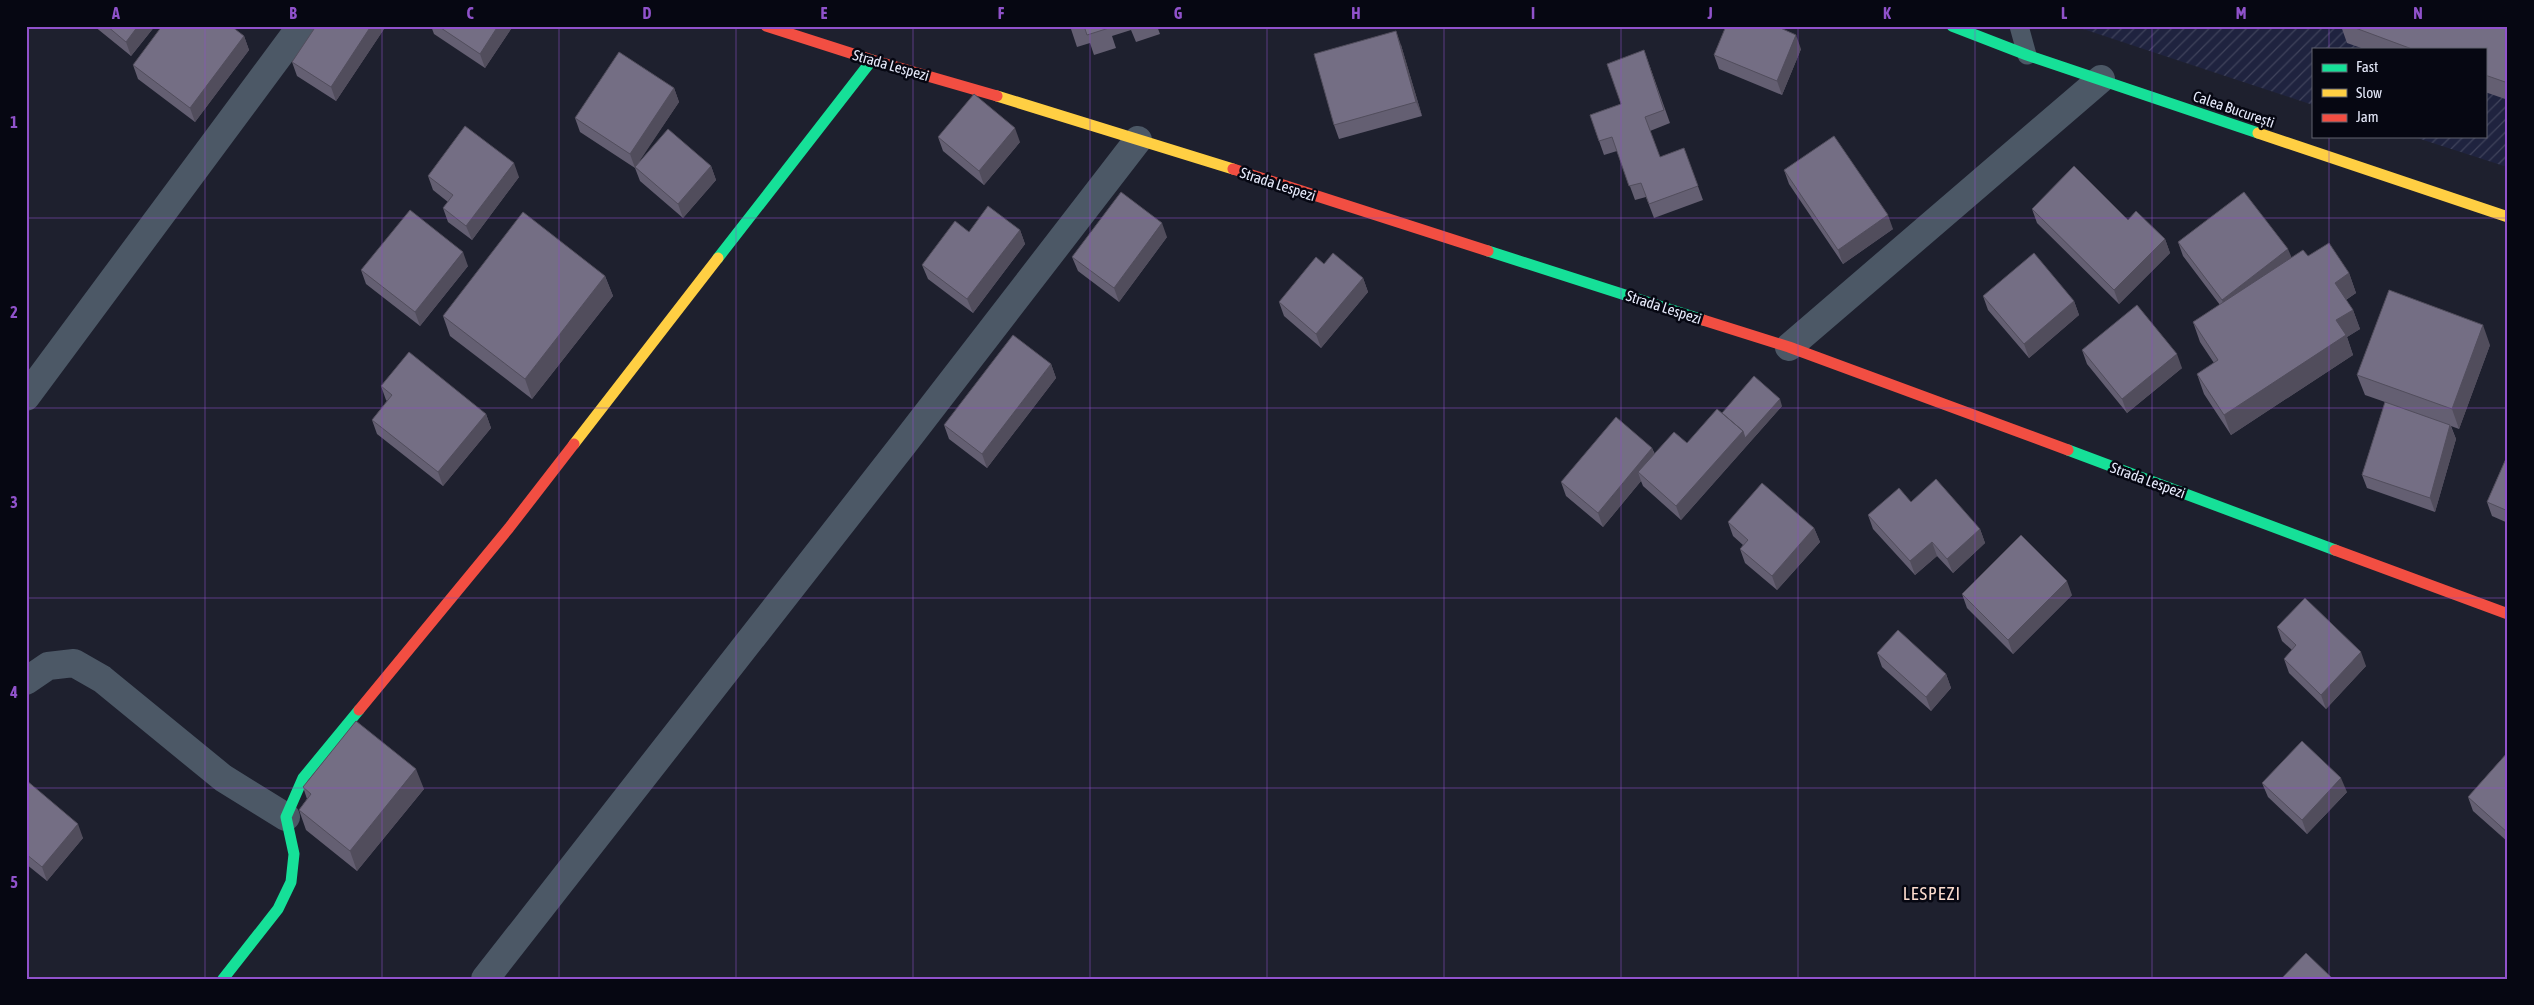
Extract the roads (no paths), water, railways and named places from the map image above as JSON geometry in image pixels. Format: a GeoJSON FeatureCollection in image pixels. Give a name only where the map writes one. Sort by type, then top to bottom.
{"type":"FeatureCollection","features":[{"type":"Feature","properties":{"kind":"main road","name":"Strada Lespezi"},"geometry":{"type":"LineString","coordinates":[[766,26],[872,60],[1062,114],[1138,140],[1789,347],[2508,614]]}},
{"type":"Feature","properties":{"kind":"main road","name":"Calea București"},"geometry":{"type":"LineString","coordinates":[[1952,26],[2027,55],[2508,217]]}},
{"type":"Feature","properties":{"kind":"main road"},"geometry":{"type":"LineString","coordinates":[[223,979],[278,909],[291,882],[294,854],[286,817],[303,778],[509,528],[872,60]]}},
{"type":"Feature","properties":{"kind":"street"},"geometry":{"type":"LineString","coordinates":[[26,397],[301,26]]}},
{"type":"Feature","properties":{"kind":"street"},"geometry":{"type":"LineString","coordinates":[[1789,347],[2101,79]]}},
{"type":"Feature","properties":{"kind":"street"},"geometry":{"type":"LineString","coordinates":[[485,979],[902,446],[1138,140]]}},
{"type":"Feature","properties":{"kind":"street"},"geometry":{"type":"LineString","coordinates":[[26,681],[48,666],[74,663],[102,679],[223,778],[286,817]]}},
{"type":"Feature","properties":{"kind":"lane"},"geometry":{"type":"LineString","coordinates":[[2020,26],[2027,55]]}},
{"type":"Feature","properties":{"kind":"district","name":"LESPEZI"},"geometry":{"type":"Point","coordinates":[1932,893]}}]}
